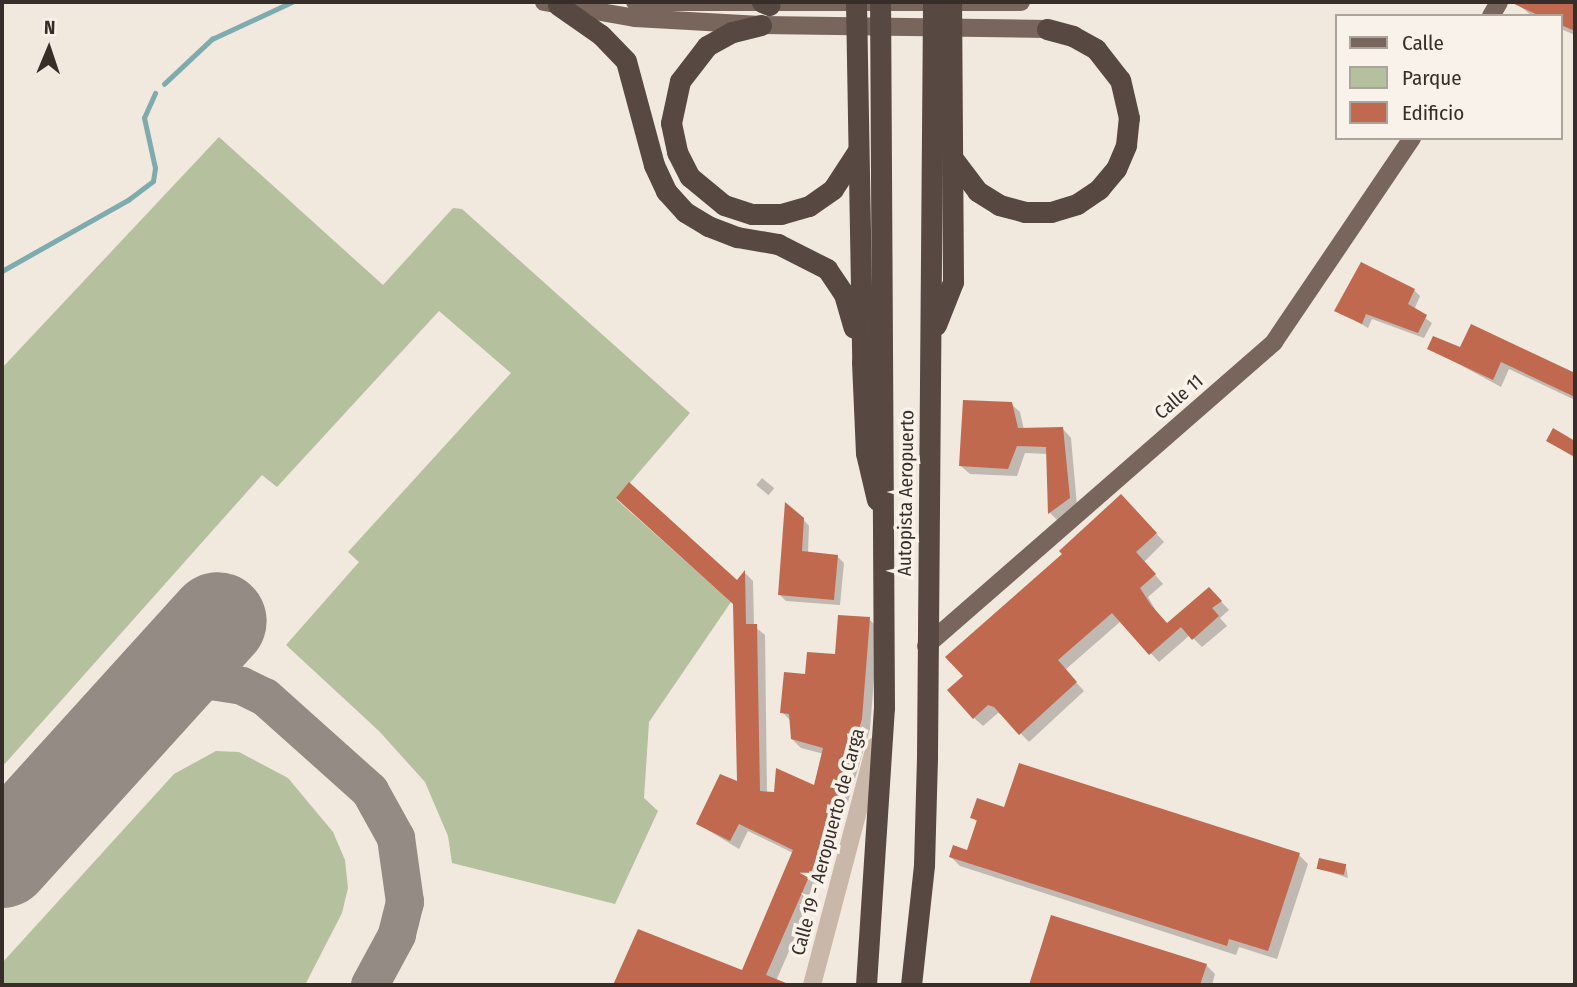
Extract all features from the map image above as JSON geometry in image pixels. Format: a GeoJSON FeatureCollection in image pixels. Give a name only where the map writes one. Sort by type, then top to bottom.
{"type":"FeatureCollection","features":[{"type":"Feature","properties":{"kind":"highway"},"geometry":{"type":"LineString","coordinates":[[856,2],[866,453],[886,540]]}},
{"type":"Feature","properties":{"kind":"highway","name":"Autopista Aeropuerto"},"geometry":{"type":"LineString","coordinates":[[866,985],[884,708],[886,540],[880,2]]}},
{"type":"Feature","properties":{"kind":"highway","name":"Autopista Aeropuerto"},"geometry":{"type":"LineString","coordinates":[[911,985],[924,864],[931,338],[943,51],[933,2]]}},
{"type":"Feature","properties":{"kind":"highway"},"geometry":{"type":"LineString","coordinates":[[931,338],[953,282],[954,160],[943,51],[951,2]]}},
{"type":"Feature","properties":{"kind":"highway"},"geometry":{"type":"LineString","coordinates":[[551,3],[601,35],[626,61],[654,165],[666,191],[685,212],[708,226],[737,237],[778,244],[827,269],[844,294],[862,362]]}},
{"type":"Feature","properties":{"kind":"highway"},"geometry":{"type":"LineString","coordinates":[[761,25],[713,42],[680,81],[672,130],[690,177],[712,198],[738,211],[766,216],[795,211],[822,198],[843,178],[857,153],[858,139]]}},
{"type":"Feature","properties":{"kind":"highway"},"geometry":{"type":"LineString","coordinates":[[954,160],[977,191],[999,205],[1025,212],[1051,212],[1077,204],[1099,189],[1116,169],[1126,145],[1129,118],[1120,80],[1105,58],[1085,41],[1047,29]]}},
{"type":"Feature","properties":{"kind":"main road"},"geometry":{"type":"LineString","coordinates":[[635,2],[1021,2]]}},
{"type":"Feature","properties":{"kind":"main road"},"geometry":{"type":"LineString","coordinates":[[551,3],[635,18],[761,25],[1047,29]]}},
{"type":"Feature","properties":{"kind":"main road","name":"Calle 11"},"geometry":{"type":"LineString","coordinates":[[926,646],[1274,342],[1411,140]]}},
{"type":"Feature","properties":{"kind":"street","name":"Calle 19 - Aeropuerto de Carga"},"geometry":{"type":"LineString","coordinates":[[812,985],[884,708]]}},
{"type":"Feature","properties":{"kind":"green space"},"geometry":{"type":"Polygon","coordinates":[[[219,137],[383,285],[453,208],[462,209],[690,413],[616,499],[731,602],[649,722],[644,798],[658,811],[615,904],[452,863],[448,836],[425,782],[379,731],[286,645],[359,562],[348,552],[511,373],[439,311],[277,487],[262,475],[2,767],[2,368],[219,137]]]}},
{"type":"Feature","properties":{"kind":"green space"},"geometry":{"type":"Polygon","coordinates":[[[216,751],[239,752],[288,778],[333,832],[345,860],[348,888],[342,913],[305,985],[2,985],[2,963],[174,774],[216,751]]]}},
{"type":"Feature","properties":{"kind":"building"},"geometry":{"type":"Polygon","coordinates":[[[1510,2],[1575,2],[1575,31],[1563,26],[1563,14],[1536,14],[1510,2]]]}},
{"type":"Feature","properties":{"kind":"building"},"geometry":{"type":"Polygon","coordinates":[[[1361,262],[1415,289],[1408,304],[1427,315],[1418,333],[1366,314],[1362,324],[1334,311],[1361,262]]]}},
{"type":"Feature","properties":{"kind":"building"},"geometry":{"type":"Polygon","coordinates":[[[1471,324],[1575,373],[1575,397],[1501,362],[1493,380],[1427,349],[1433,336],[1460,347],[1471,324]]]}},
{"type":"Feature","properties":{"kind":"building"},"geometry":{"type":"Polygon","coordinates":[[[963,400],[1012,402],[1018,428],[1063,427],[1070,498],[1048,514],[1046,447],[1017,446],[1008,469],[959,466],[963,400]]]}},
{"type":"Feature","properties":{"kind":"building"},"geometry":{"type":"Polygon","coordinates":[[[1553,428],[1575,441],[1575,457],[1546,441],[1553,428]]]}},
{"type":"Feature","properties":{"kind":"building"},"geometry":{"type":"Polygon","coordinates":[[[629,482],[737,580],[745,570],[746,624],[757,624],[760,791],[774,792],[776,768],[814,785],[823,748],[791,739],[789,714],[780,713],[784,672],[805,674],[807,652],[835,654],[838,615],[870,617],[862,719],[826,838],[766,975],[791,985],[613,985],[638,929],[742,970],[793,850],[739,824],[730,841],[696,824],[720,774],[737,781],[733,604],[616,498],[629,482]]]}},
{"type":"Feature","properties":{"kind":"building"},"geometry":{"type":"Polygon","coordinates":[[[1121,494],[1157,533],[1136,552],[1156,574],[1140,588],[1151,605],[1167,623],[1209,587],[1222,601],[1212,608],[1219,616],[1192,640],[1181,627],[1149,655],[1112,613],[1058,660],[1077,682],[1019,735],[994,707],[988,705],[973,719],[947,690],[963,676],[945,657],[1062,554],[1059,551],[1121,494]]]}},
{"type":"Feature","properties":{"kind":"building"},"geometry":{"type":"Polygon","coordinates":[[[785,502],[804,518],[802,551],[838,555],[834,600],[778,595],[785,502]]]}},
{"type":"Feature","properties":{"kind":"building"},"geometry":{"type":"Polygon","coordinates":[[[1019,763],[1300,853],[1268,951],[1229,939],[1227,946],[949,857],[953,845],[967,850],[977,820],[970,818],[977,798],[1004,807],[1019,763]]]}},
{"type":"Feature","properties":{"kind":"building"},"geometry":{"type":"Polygon","coordinates":[[[1319,858],[1346,864],[1344,875],[1317,869],[1319,858]]]}},
{"type":"Feature","properties":{"kind":"building"},"geometry":{"type":"Polygon","coordinates":[[[1051,915],[1207,964],[1200,985],[1029,985],[1051,915]]]}},
{"type":"Feature","properties":{"kind":"waterway"},"geometry":{"type":"LineString","coordinates":[[164,84],[212,39],[292,2]]}},
{"type":"Feature","properties":{"kind":"waterway"},"geometry":{"type":"LineString","coordinates":[[2,271],[128,200],[153,181],[155,168],[144,118],[155,93]]}},
{"type":"Feature","properties":{"kind":"taxiway"},"geometry":{"type":"LineString","coordinates":[[126,722],[158,695],[183,685],[211,681],[242,686],[265,697],[370,791],[396,838],[405,902],[397,935],[370,985]]}},
{"type":"Feature","properties":{"kind":"runway"},"geometry":{"type":"LineString","coordinates":[[2,859],[218,621]]}}]}
